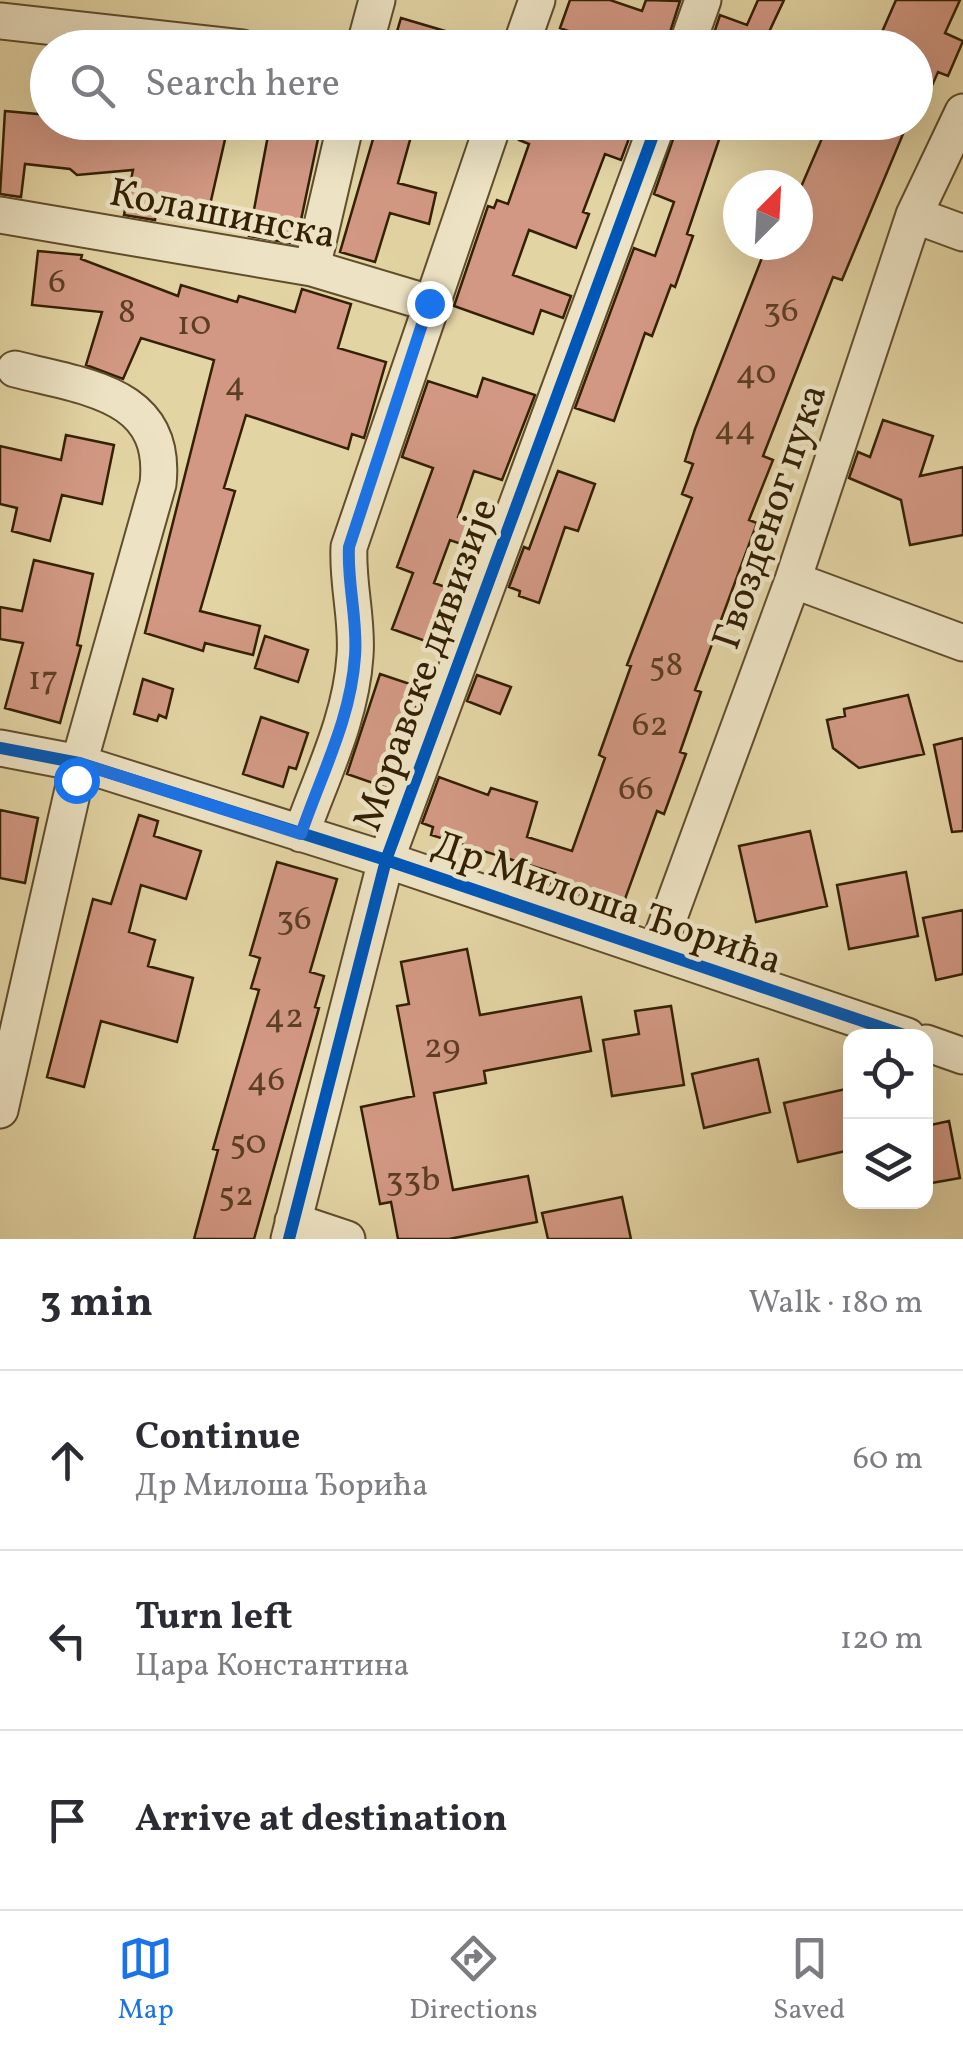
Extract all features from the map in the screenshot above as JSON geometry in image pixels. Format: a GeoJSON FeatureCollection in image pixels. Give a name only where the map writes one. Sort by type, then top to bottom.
{"type":"FeatureCollection","features":[{"type":"Feature","properties":{"kind":"street"},"geometry":{"type":"LineString","coordinates":[[369,30],[378,0]]}},
{"type":"Feature","properties":{"kind":"street"},"geometry":{"type":"LineString","coordinates":[[526,30],[537,0]]}},
{"type":"Feature","properties":{"kind":"street"},"geometry":{"type":"LineString","coordinates":[[693,30],[704,0]]}},
{"type":"Feature","properties":{"kind":"street"},"geometry":{"type":"LineString","coordinates":[[0,20],[86,30]]}},
{"type":"Feature","properties":{"kind":"street","name":"Гвозденог пука"},"geometry":{"type":"LineString","coordinates":[[657,950],[793,580],[914,216],[963,112]]}},
{"type":"Feature","properties":{"kind":"street"},"geometry":{"type":"LineString","coordinates":[[312,268],[342,140]]}},
{"type":"Feature","properties":{"kind":"street"},"geometry":{"type":"LineString","coordinates":[[301,834],[340,735],[356,654],[347,583],[349,547],[488,140]]}},
{"type":"Feature","properties":{"kind":"street","name":"Моравске дивизије"},"geometry":{"type":"LineString","coordinates":[[291,1230],[386,860],[651,140]]}},
{"type":"Feature","properties":{"kind":"street","name":"Колашинска"},"geometry":{"type":"LineString","coordinates":[[0,215],[312,268],[429,303]]}},
{"type":"Feature","properties":{"kind":"street"},"geometry":{"type":"LineString","coordinates":[[914,216],[963,233]]}},
{"type":"Feature","properties":{"kind":"street"},"geometry":{"type":"LineString","coordinates":[[0,1110],[79,763],[158,484],[157,442],[138,414],[124,402],[15,368]]}},
{"type":"Feature","properties":{"kind":"street"},"geometry":{"type":"LineString","coordinates":[[793,580],[963,643]]}},
{"type":"Feature","properties":{"kind":"street","name":"Др Милоша Ђорића"},"geometry":{"type":"LineString","coordinates":[[0,748],[79,763],[386,860],[887,1029]]}},
{"type":"Feature","properties":{"kind":"street"},"geometry":{"type":"LineString","coordinates":[[933,1045],[963,1056]]}},
{"type":"Feature","properties":{"kind":"street"},"geometry":{"type":"LineString","coordinates":[[291,1230],[346,1239]]}},
{"type":"Feature","properties":{"kind":"building"},"geometry":{"type":"Polygon","coordinates":[[[570,0],[610,0],[642,11],[646,0],[680,1],[671,30],[560,28],[570,0]]]}},
{"type":"Feature","properties":{"kind":"building"},"geometry":{"type":"Polygon","coordinates":[[[758,0],[784,0],[770,30],[715,30],[720,15],[747,25],[758,0]]]}},
{"type":"Feature","properties":{"kind":"building"},"geometry":{"type":"Polygon","coordinates":[[[896,0],[960,0],[945,33],[963,41],[948,76],[938,72],[933,83],[933,30],[883,30],[896,0]]]}},
{"type":"Feature","properties":{"kind":"building"},"geometry":{"type":"Polygon","coordinates":[[[401,18],[442,30],[397,30],[401,18]]]}},
{"type":"Feature","properties":{"kind":"building"},"geometry":{"type":"Polygon","coordinates":[[[5,111],[30,113],[30,140],[225,140],[207,218],[157,206],[155,220],[124,215],[133,170],[77,175],[70,169],[25,164],[21,197],[0,194],[5,111]]]}},
{"type":"Feature","properties":{"kind":"building"},"geometry":{"type":"Polygon","coordinates":[[[267,140],[318,140],[296,244],[249,236],[267,140]]]}},
{"type":"Feature","properties":{"kind":"building"},"geometry":{"type":"Polygon","coordinates":[[[373,140],[410,140],[398,183],[436,193],[429,224],[390,213],[375,262],[340,252],[373,140]]]}},
{"type":"Feature","properties":{"kind":"building"},"geometry":{"type":"Polygon","coordinates":[[[519,140],[628,140],[621,160],[605,154],[583,212],[589,214],[576,248],[529,230],[513,275],[571,296],[563,318],[541,310],[533,334],[454,306],[488,206],[494,208],[497,200],[508,204],[529,144],[519,140]]]}},
{"type":"Feature","properties":{"kind":"building"},"geometry":{"type":"Polygon","coordinates":[[[673,140],[719,140],[687,234],[693,236],[675,287],[671,285],[652,336],[645,333],[614,421],[575,408],[634,248],[655,256],[674,202],[654,194],[673,140]]]}},
{"type":"Feature","properties":{"kind":"building"},"geometry":{"type":"Polygon","coordinates":[[[821,140],[900,140],[842,280],[833,277],[763,456],[773,460],[749,520],[757,523],[695,690],[701,692],[680,752],[686,754],[664,814],[657,811],[621,910],[551,885],[555,873],[431,835],[433,827],[422,823],[439,777],[488,795],[491,788],[537,802],[527,837],[572,851],[605,758],[599,755],[631,666],[627,665],[692,498],[682,494],[693,464],[685,461],[761,260],[813,260],[813,170],[808,170],[821,140]]]}},
{"type":"Feature","properties":{"kind":"building"},"geometry":{"type":"Polygon","coordinates":[[[38,251],[82,255],[81,259],[178,296],[181,285],[237,302],[239,296],[295,312],[302,289],[351,304],[338,348],[386,362],[364,438],[352,434],[348,449],[246,415],[224,488],[235,491],[200,611],[260,626],[253,655],[205,643],[203,651],[145,633],[214,360],[141,338],[123,379],[86,365],[102,312],[32,305],[38,251]]]}},
{"type":"Feature","properties":{"kind":"building"},"geometry":{"type":"Polygon","coordinates":[[[483,378],[535,395],[502,480],[474,471],[458,517],[486,527],[478,550],[450,540],[434,583],[462,593],[442,647],[392,629],[413,573],[397,567],[433,468],[402,457],[428,381],[477,397],[483,378]]]}},
{"type":"Feature","properties":{"kind":"building"},"geometry":{"type":"Polygon","coordinates":[[[883,420],[933,436],[920,476],[963,467],[963,535],[910,545],[901,500],[849,478],[858,452],[870,457],[883,420]]]}},
{"type":"Feature","properties":{"kind":"building"},"geometry":{"type":"Polygon","coordinates":[[[66,435],[114,445],[102,504],[62,495],[50,541],[12,531],[17,508],[0,504],[0,446],[61,460],[66,435]]]}},
{"type":"Feature","properties":{"kind":"building"},"geometry":{"type":"Polygon","coordinates":[[[558,471],[595,484],[578,531],[565,527],[539,603],[519,596],[520,591],[509,587],[524,547],[529,549],[558,471]]]}},
{"type":"Feature","properties":{"kind":"building"},"geometry":{"type":"Polygon","coordinates":[[[34,560],[93,574],[77,645],[81,646],[60,723],[5,708],[23,643],[0,639],[0,607],[22,611],[34,560]]]}},
{"type":"Feature","properties":{"kind":"building"},"geometry":{"type":"Polygon","coordinates":[[[265,636],[308,650],[298,682],[255,668],[265,636]]]}},
{"type":"Feature","properties":{"kind":"building"},"geometry":{"type":"Polygon","coordinates":[[[380,674],[422,688],[390,789],[347,774],[380,674]]]}},
{"type":"Feature","properties":{"kind":"building"},"geometry":{"type":"Polygon","coordinates":[[[477,675],[511,687],[500,714],[467,701],[477,675]]]}},
{"type":"Feature","properties":{"kind":"building"},"geometry":{"type":"Polygon","coordinates":[[[143,679],[173,689],[166,718],[159,715],[157,721],[134,714],[143,679]]]}},
{"type":"Feature","properties":{"kind":"building"},"geometry":{"type":"Polygon","coordinates":[[[908,695],[924,754],[859,768],[833,748],[827,720],[845,716],[844,709],[908,695]]]}},
{"type":"Feature","properties":{"kind":"building"},"geometry":{"type":"Polygon","coordinates":[[[261,717],[308,733],[296,769],[289,767],[283,787],[243,774],[261,717]]]}},
{"type":"Feature","properties":{"kind":"building"},"geometry":{"type":"Polygon","coordinates":[[[963,738],[963,831],[952,832],[934,745],[963,738]]]}},
{"type":"Feature","properties":{"kind":"building"},"geometry":{"type":"Polygon","coordinates":[[[0,810],[38,818],[25,883],[0,878],[0,810]]]}},
{"type":"Feature","properties":{"kind":"building"},"geometry":{"type":"Polygon","coordinates":[[[139,815],[158,821],[154,836],[201,851],[186,899],[141,885],[129,932],[155,940],[148,966],[193,978],[177,1042],[101,1021],[84,1087],[47,1077],[93,899],[111,904],[139,815]]]}},
{"type":"Feature","properties":{"kind":"building"},"geometry":{"type":"Polygon","coordinates":[[[810,831],[827,906],[756,922],[739,846],[810,831]]]}},
{"type":"Feature","properties":{"kind":"building"},"geometry":{"type":"Polygon","coordinates":[[[277,862],[337,879],[310,972],[324,976],[315,1007],[319,1008],[254,1239],[194,1239],[218,1150],[213,1149],[259,990],[251,988],[260,958],[250,955],[277,862]]]}},
{"type":"Feature","properties":{"kind":"building"},"geometry":{"type":"Polygon","coordinates":[[[906,872],[918,936],[849,949],[837,885],[906,872]]]}},
{"type":"Feature","properties":{"kind":"building"},"geometry":{"type":"Polygon","coordinates":[[[963,910],[963,974],[936,980],[923,918],[963,910]]]}},
{"type":"Feature","properties":{"kind":"building"},"geometry":{"type":"Polygon","coordinates":[[[467,949],[480,1015],[581,997],[591,1051],[484,1071],[486,1083],[434,1093],[453,1190],[528,1176],[537,1222],[449,1239],[398,1239],[391,1202],[380,1204],[361,1107],[414,1096],[397,1006],[409,1004],[401,962],[467,949]]]}},
{"type":"Feature","properties":{"kind":"building"},"geometry":{"type":"Polygon","coordinates":[[[671,1006],[684,1085],[612,1096],[603,1040],[639,1034],[635,1011],[671,1006]]]}},
{"type":"Feature","properties":{"kind":"building"},"geometry":{"type":"Polygon","coordinates":[[[758,1059],[770,1112],[704,1128],[692,1074],[758,1059]]]}},
{"type":"Feature","properties":{"kind":"building"},"geometry":{"type":"Polygon","coordinates":[[[843,1090],[843,1152],[798,1162],[784,1103],[843,1090]]]}},
{"type":"Feature","properties":{"kind":"building"},"geometry":{"type":"Polygon","coordinates":[[[949,1121],[960,1178],[933,1183],[933,1124],[949,1121]]]}},
{"type":"Feature","properties":{"kind":"building"},"geometry":{"type":"Polygon","coordinates":[[[622,1197],[631,1239],[548,1239],[542,1213],[622,1197]]]}},
{"type":"Feature","properties":{"kind":"cycle path"},"geometry":{"type":"LineString","coordinates":[[289,1239],[386,860],[651,140]]}},
{"type":"Feature","properties":{"kind":"cycle path"},"geometry":{"type":"LineString","coordinates":[[0,748],[79,763],[386,860],[886,1029]]}},
{"type":"Feature","properties":{"kind":"route"},"geometry":{"type":"LineString","coordinates":[[76,780],[79,763],[301,834],[340,735],[356,654],[347,583],[349,547],[429,303]]}}]}
